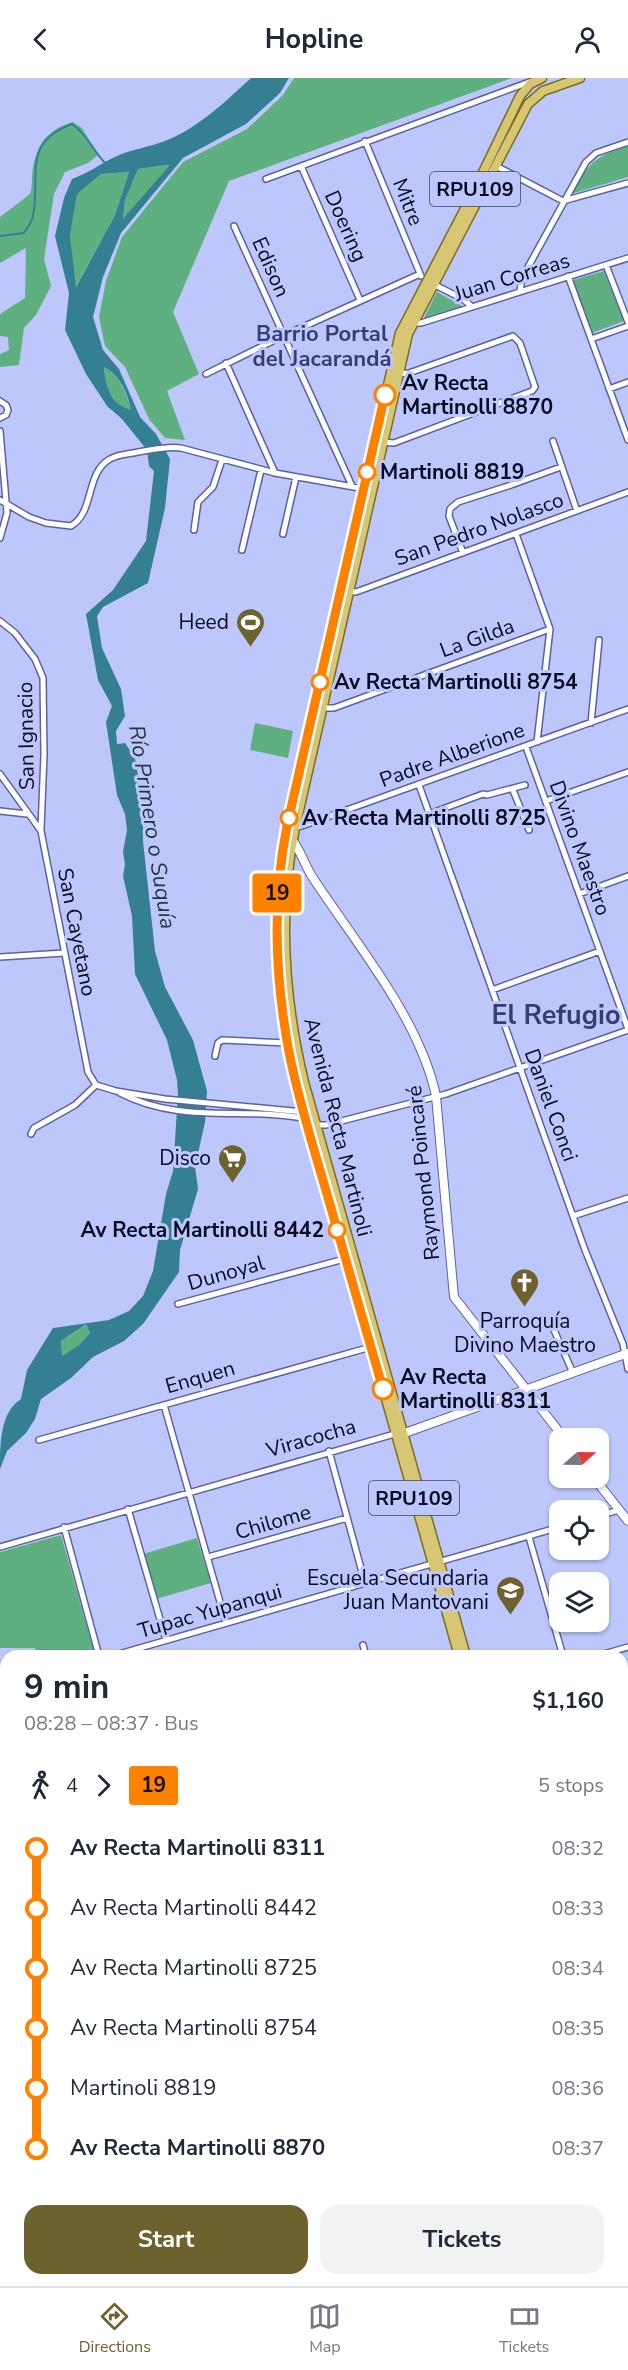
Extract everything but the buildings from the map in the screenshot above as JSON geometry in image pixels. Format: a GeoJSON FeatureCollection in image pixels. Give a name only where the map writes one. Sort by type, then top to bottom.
{"type":"FeatureCollection","features":[{"type":"Feature","properties":{"kind":"main road","name":"RPU109"},"geometry":{"type":"LineString","coordinates":[[520,96],[527,87],[541,78]]}},
{"type":"Feature","properties":{"kind":"main road"},"geometry":{"type":"LineString","coordinates":[[536,96],[540,88],[563,78]]}},
{"type":"Feature","properties":{"kind":"main road"},"geometry":{"type":"LineString","coordinates":[[536,96],[548,89],[580,78]]}},
{"type":"Feature","properties":{"kind":"main road","name":"Avenida Recta Martinoli"},"geometry":{"type":"LineString","coordinates":[[464,1650],[436,1563],[287,1043],[277,933],[278,888],[394,373],[409,322],[427,280],[470,199],[520,96]]}},
{"type":"Feature","properties":{"kind":"main road","name":"Avenida Recta Martinoli"},"geometry":{"type":"LineString","coordinates":[[427,280],[496,166],[524,111],[536,96]]}},
{"type":"Feature","properties":{"kind":"main road","name":"Avenida Recta Martinoli"},"geometry":{"type":"LineString","coordinates":[[289,840],[285,935],[293,1028],[310,1103],[310,1119],[328,1164],[371,1347],[399,1433]]}},
{"type":"Feature","properties":{"kind":"main road","name":"Avenida Recta Martinoli"},"geometry":{"type":"LineString","coordinates":[[436,1563],[458,1650]]}},
{"type":"Feature","properties":{"kind":"street"},"geometry":{"type":"LineString","coordinates":[[266,179],[541,78]]}},
{"type":"Feature","properties":{"kind":"street"},"geometry":{"type":"LineString","coordinates":[[507,89],[520,96]]}},
{"type":"Feature","properties":{"kind":"street","name":"Mitre"},"geometry":{"type":"LineString","coordinates":[[365,141],[427,280]]}},
{"type":"Feature","properties":{"kind":"street"},"geometry":{"type":"LineString","coordinates":[[520,291],[522,278],[590,156],[628,142]]}},
{"type":"Feature","properties":{"kind":"street","name":"Doering"},"geometry":{"type":"LineString","coordinates":[[302,166],[360,300]]}},
{"type":"Feature","properties":{"kind":"street"},"geometry":{"type":"LineString","coordinates":[[496,166],[563,201],[628,183]]}},
{"type":"Feature","properties":{"kind":"street","name":"Edison"},"geometry":{"type":"LineString","coordinates":[[234,226],[352,486]]}},
{"type":"Feature","properties":{"kind":"street","name":"Juan Correas"},"geometry":{"type":"LineString","coordinates":[[409,322],[421,323],[628,258]]}},
{"type":"Feature","properties":{"kind":"street"},"geometry":{"type":"LineString","coordinates":[[591,339],[628,324],[606,265]]}},
{"type":"Feature","properties":{"kind":"street"},"geometry":{"type":"LineString","coordinates":[[568,276],[609,389],[625,424],[628,440]]}},
{"type":"Feature","properties":{"kind":"street"},"geometry":{"type":"LineString","coordinates":[[206,374],[360,300],[427,280],[463,299],[471,306]]}},
{"type":"Feature","properties":{"kind":"street"},"geometry":{"type":"LineString","coordinates":[[379,441],[394,443],[532,391],[535,383],[520,343],[517,338],[509,336],[409,373],[394,373]]}},
{"type":"Feature","properties":{"kind":"street"},"geometry":{"type":"LineString","coordinates":[[226,363],[275,473]]}},
{"type":"Feature","properties":{"kind":"street"},"geometry":{"type":"LineString","coordinates":[[609,389],[628,382]]}},
{"type":"Feature","properties":{"kind":"street"},"geometry":{"type":"LineString","coordinates":[[0,402],[6,405],[8,410],[6,415],[0,418]]}},
{"type":"Feature","properties":{"kind":"street"},"geometry":{"type":"LineString","coordinates":[[0,431],[5,521],[0,538]]}},
{"type":"Feature","properties":{"kind":"street"},"geometry":{"type":"LineString","coordinates":[[553,441],[577,511]]}},
{"type":"Feature","properties":{"kind":"street"},"geometry":{"type":"LineString","coordinates":[[3,502],[29,517],[46,523],[71,526],[81,518],[97,472],[106,462],[118,456],[171,447],[261,470],[367,490]]}},
{"type":"Feature","properties":{"kind":"street"},"geometry":{"type":"LineString","coordinates":[[194,530],[198,502],[213,487],[222,460]]}},
{"type":"Feature","properties":{"kind":"street"},"geometry":{"type":"LineString","coordinates":[[463,553],[449,516],[454,505],[561,467]]}},
{"type":"Feature","properties":{"kind":"street"},"geometry":{"type":"LineString","coordinates":[[242,550],[261,470]]}},
{"type":"Feature","properties":{"kind":"street"},"geometry":{"type":"LineString","coordinates":[[283,534],[296,477]]}},
{"type":"Feature","properties":{"kind":"street","name":"San Pedro Nolasco"},"geometry":{"type":"LineString","coordinates":[[344,591],[356,592],[628,492]]}},
{"type":"Feature","properties":{"kind":"street"},"geometry":{"type":"LineString","coordinates":[[516,534],[550,629],[537,742]]}},
{"type":"Feature","properties":{"kind":"street","name":"San Ignacio"},"geometry":{"type":"LineString","coordinates":[[0,621],[15,633],[35,659],[43,678],[44,755],[41,831]]}},
{"type":"Feature","properties":{"kind":"street","name":"La Gilda"},"geometry":{"type":"LineString","coordinates":[[318,708],[334,708],[550,629]]}},
{"type":"Feature","properties":{"kind":"street"},"geometry":{"type":"LineString","coordinates":[[591,723],[599,640]]}},
{"type":"Feature","properties":{"kind":"street","name":"Padre Alberione"},"geometry":{"type":"LineString","coordinates":[[291,827],[418,785],[628,709]]}},
{"type":"Feature","properties":{"kind":"street","name":"Divino Maestro"},"geometry":{"type":"LineString","coordinates":[[526,747],[628,1029]]}},
{"type":"Feature","properties":{"kind":"street"},"geometry":{"type":"LineString","coordinates":[[546,801],[628,772]]}},
{"type":"Feature","properties":{"kind":"street","name":"San Cayetano"},"geometry":{"type":"LineString","coordinates":[[0,774],[41,831],[88,1072],[96,1085]]}},
{"type":"Feature","properties":{"kind":"street","name":"Daniel Conci"},"geometry":{"type":"LineString","coordinates":[[418,785],[573,1216],[623,1344],[628,1369]]}},
{"type":"Feature","properties":{"kind":"street"},"geometry":{"type":"LineString","coordinates":[[429,814],[483,794],[513,790],[525,785]]}},
{"type":"Feature","properties":{"kind":"street"},"geometry":{"type":"LineString","coordinates":[[513,790],[529,830]]}},
{"type":"Feature","properties":{"kind":"street"},"geometry":{"type":"LineString","coordinates":[[0,812],[27,814]]}},
{"type":"Feature","properties":{"kind":"street","name":"Raymond Poincaré"},"geometry":{"type":"LineString","coordinates":[[289,840],[406,1018],[429,1067],[436,1096],[454,1297],[556,1428]]}},
{"type":"Feature","properties":{"kind":"street"},"geometry":{"type":"LineString","coordinates":[[579,894],[628,876]]}},
{"type":"Feature","properties":{"kind":"street"},"geometry":{"type":"LineString","coordinates":[[492,990],[600,951]]}},
{"type":"Feature","properties":{"kind":"street"},"geometry":{"type":"LineString","coordinates":[[0,957],[64,954]]}},
{"type":"Feature","properties":{"kind":"street"},"geometry":{"type":"LineString","coordinates":[[116,1091],[164,1110],[217,1114],[246,1113],[310,1119],[436,1096],[628,1029]]}},
{"type":"Feature","properties":{"kind":"street"},"geometry":{"type":"LineString","coordinates":[[215,1056],[218,1043],[222,1040],[287,1043]]}},
{"type":"Feature","properties":{"kind":"street"},"geometry":{"type":"LineString","coordinates":[[31,1134],[34,1128],[75,1105],[96,1085],[152,1098],[310,1119]]}},
{"type":"Feature","properties":{"kind":"street"},"geometry":{"type":"LineString","coordinates":[[150,1106],[152,1098]]}},
{"type":"Feature","properties":{"kind":"street"},"geometry":{"type":"LineString","coordinates":[[573,1216],[628,1198]]}},
{"type":"Feature","properties":{"kind":"street","name":"Dunoyal"},"geometry":{"type":"LineString","coordinates":[[178,1304],[349,1258]]}},
{"type":"Feature","properties":{"kind":"street"},"geometry":{"type":"LineString","coordinates":[[550,1321],[573,1373]]}},
{"type":"Feature","properties":{"kind":"street","name":"Enquen"},"geometry":{"type":"LineString","coordinates":[[39,1440],[371,1347]]}},
{"type":"Feature","properties":{"kind":"street","name":"Viracocha"},"geometry":{"type":"LineString","coordinates":[[0,1547],[399,1433],[626,1354]]}},
{"type":"Feature","properties":{"kind":"street"},"geometry":{"type":"LineString","coordinates":[[164,1405],[226,1623]]}},
{"type":"Feature","properties":{"kind":"street"},"geometry":{"type":"LineString","coordinates":[[330,1451],[365,1583]]}},
{"type":"Feature","properties":{"kind":"street"},"geometry":{"type":"LineString","coordinates":[[602,1488],[628,1521]]}},
{"type":"Feature","properties":{"kind":"street"},"geometry":{"type":"LineString","coordinates":[[128,1509],[166,1640]]}},
{"type":"Feature","properties":{"kind":"street"},"geometry":{"type":"LineString","coordinates":[[609,1513],[619,1510]]}},
{"type":"Feature","properties":{"kind":"street","name":"Chilome"},"geometry":{"type":"LineString","coordinates":[[208,1557],[347,1518]]}},
{"type":"Feature","properties":{"kind":"street"},"geometry":{"type":"LineString","coordinates":[[64,1527],[97,1650]]}},
{"type":"Feature","properties":{"kind":"street","name":"Tupac Yupanqui"},"geometry":{"type":"LineString","coordinates":[[132,1650],[549,1531]]}},
{"type":"Feature","properties":{"kind":"street"},"geometry":{"type":"LineString","coordinates":[[529,1537],[561,1650]]}},
{"type":"Feature","properties":{"kind":"street"},"geometry":{"type":"LineString","coordinates":[[363,1645],[364,1650]]}},
{"type":"Feature","properties":{"kind":"shaded area"},"geometry":{"type":"Polygon","coordinates":[[[251,78],[289,78],[280,93],[246,124],[183,158],[121,233],[103,277],[93,317],[103,350],[119,369],[140,417],[156,434],[170,459],[165,508],[148,583],[103,607],[97,616],[102,648],[121,689],[125,716],[116,731],[117,744],[125,743],[135,758],[143,815],[143,841],[155,951],[165,987],[193,1040],[207,1091],[205,1122],[195,1167],[198,1189],[180,1250],[179,1272],[143,1324],[124,1341],[93,1357],[71,1378],[41,1399],[35,1419],[26,1433],[7,1451],[0,1469],[1,1440],[5,1421],[14,1405],[21,1399],[27,1370],[53,1328],[109,1320],[129,1311],[143,1296],[153,1271],[166,1194],[173,1171],[178,1094],[177,1080],[167,1040],[135,974],[132,916],[123,876],[125,864],[123,852],[127,830],[125,814],[117,795],[106,722],[112,706],[98,680],[86,614],[113,590],[146,541],[154,471],[149,466],[147,450],[122,419],[107,406],[86,374],[65,330],[69,293],[55,236],[64,198],[72,179],[117,156],[177,136],[211,114],[251,78]],[[169,166],[138,169],[125,200],[123,219],[169,166]],[[129,172],[101,174],[77,194],[70,236],[76,287],[115,215],[129,172]],[[104,367],[110,394],[118,404],[131,410],[119,380],[104,367]],[[86,1324],[61,1341],[62,1356],[79,1345],[90,1333],[86,1324]]]}},
{"type":"Feature","properties":{"kind":"shaded area"},"geometry":{"type":"Polygon","coordinates":[[[294,78],[512,78],[229,181],[173,312],[199,374],[167,391],[185,440],[165,438],[149,419],[125,367],[105,346],[99,317],[106,281],[122,237],[183,162],[247,129],[283,95],[294,78]]]}},
{"type":"Feature","properties":{"kind":"shaded area"},"geometry":{"type":"Polygon","coordinates":[[[73,122],[82,128],[98,155],[88,163],[65,172],[54,194],[44,259],[51,286],[36,315],[24,328],[19,365],[0,367],[0,354],[9,350],[8,337],[0,336],[0,314],[25,298],[26,248],[0,263],[0,217],[30,194],[33,165],[43,141],[55,130],[73,122]]]}},
{"type":"Feature","properties":{"kind":"shaded area"},"geometry":{"type":"Polygon","coordinates":[[[628,146],[628,177],[571,194],[593,162],[628,146]]]}},
{"type":"Feature","properties":{"kind":"shaded area"},"geometry":{"type":"Polygon","coordinates":[[[170,165],[123,220],[125,200],[138,169],[170,165]]]}},
{"type":"Feature","properties":{"kind":"shaded area"},"geometry":{"type":"Polygon","coordinates":[[[129,172],[115,215],[75,288],[70,236],[77,193],[101,174],[129,172]]]}},
{"type":"Feature","properties":{"kind":"shaded area"},"geometry":{"type":"Polygon","coordinates":[[[604,271],[624,321],[592,333],[573,280],[604,271]]]}},
{"type":"Feature","properties":{"kind":"shaded area"},"geometry":{"type":"Polygon","coordinates":[[[437,292],[462,306],[424,318],[437,292]]]}},
{"type":"Feature","properties":{"kind":"shaded area"},"geometry":{"type":"Polygon","coordinates":[[[104,367],[119,380],[132,411],[119,404],[110,394],[104,367]]]}},
{"type":"Feature","properties":{"kind":"shaded area"},"geometry":{"type":"Polygon","coordinates":[[[255,723],[293,731],[288,758],[250,750],[255,723]]]}},
{"type":"Feature","properties":{"kind":"shaded area"},"geometry":{"type":"Polygon","coordinates":[[[86,1324],[90,1333],[79,1345],[62,1357],[61,1341],[86,1324]]]}},
{"type":"Feature","properties":{"kind":"shaded area"},"geometry":{"type":"Polygon","coordinates":[[[61,1535],[94,1650],[0,1648],[0,1552],[61,1535]]]}},
{"type":"Feature","properties":{"kind":"shaded area"},"geometry":{"type":"Polygon","coordinates":[[[197,1538],[211,1583],[156,1599],[143,1554],[197,1538]]]}},
{"type":"Feature","properties":{"kind":"waterway"},"geometry":{"type":"LineString","coordinates":[[0,236],[24,233],[31,223],[39,151],[56,132],[72,124],[106,164]]}},
{"type":"Feature","properties":{"kind":"bus line","name":"19"},"geometry":{"type":"LineString","coordinates":[[383,1389],[311,1142],[291,1063],[283,1014],[276,909],[287,826],[385,395]]}},
{"type":"Feature","properties":{"kind":"place","name":"Av Recta Martinolli 8870"},"geometry":{"type":"Point","coordinates":[385,395]}},
{"type":"Feature","properties":{"kind":"place","name":"Martinoli 8819"},"geometry":{"type":"Point","coordinates":[367,472]}},
{"type":"Feature","properties":{"kind":"place","name":"Heed"},"geometry":{"type":"Point","coordinates":[250,648]}},
{"type":"Feature","properties":{"kind":"place","name":"Av Recta Martinolli 8754"},"geometry":{"type":"Point","coordinates":[320,682]}},
{"type":"Feature","properties":{"kind":"place","name":"Av Recta Martinolli 8725"},"geometry":{"type":"Point","coordinates":[289,818]}},
{"type":"Feature","properties":{"kind":"place","name":"Disco"},"geometry":{"type":"Point","coordinates":[232,1184]}},
{"type":"Feature","properties":{"kind":"place","name":"Av Recta Martinolli 8442"},"geometry":{"type":"Point","coordinates":[337,1230]}},
{"type":"Feature","properties":{"kind":"place","name":"Parroquía Divino Maestro"},"geometry":{"type":"Point","coordinates":[525,1308]}},
{"type":"Feature","properties":{"kind":"place","name":"Av Recta Martinolli 8311"},"geometry":{"type":"Point","coordinates":[383,1389]}},
{"type":"Feature","properties":{"kind":"place","name":"Escuela Secundaria Juan Mantovani"},"geometry":{"type":"Point","coordinates":[510,1616]}},
{"type":"Feature","properties":{"kind":"district","name":"Barrio Portal del Jacarandá"},"geometry":{"type":"Point","coordinates":[322,346]}},
{"type":"Feature","properties":{"kind":"district","name":"El Refugio"},"geometry":{"type":"Point","coordinates":[556,1015]}},
{"type":"Feature","properties":{"kind":"water label","name":"Río Primero o Suquía"},"geometry":{"type":"Point","coordinates":[153,827]}}]}
